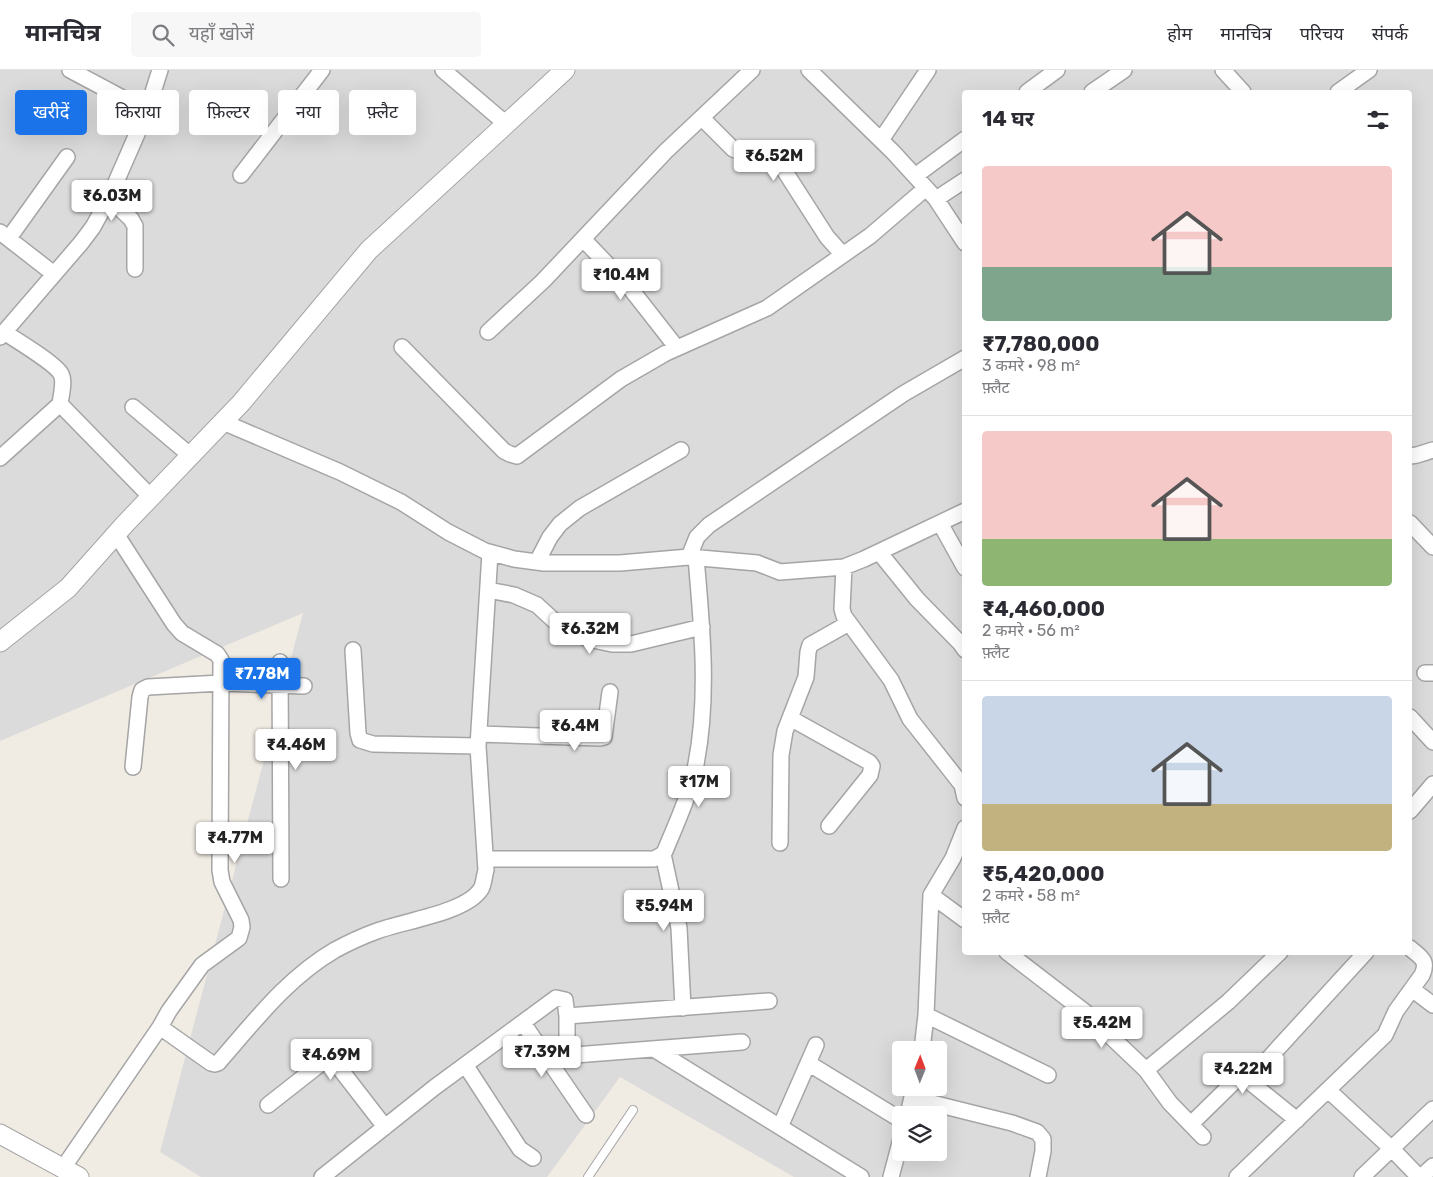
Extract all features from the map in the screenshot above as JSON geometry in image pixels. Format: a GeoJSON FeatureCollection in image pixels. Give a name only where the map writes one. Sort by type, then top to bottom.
{"type":"FeatureCollection","features":[{"type":"Feature","properties":{"kind":"street"},"geometry":{"type":"LineString","coordinates":[[70,70],[108,90]]}},
{"type":"Feature","properties":{"kind":"street"},"geometry":{"type":"LineString","coordinates":[[154,90],[160,70]]}},
{"type":"Feature","properties":{"kind":"street"},"geometry":{"type":"LineString","coordinates":[[241,175],[322,70]]}},
{"type":"Feature","properties":{"kind":"street"},"geometry":{"type":"LineString","coordinates":[[443,70],[507,123]]}},
{"type":"Feature","properties":{"kind":"street"},"geometry":{"type":"LineString","coordinates":[[3,635],[68,588],[116,534],[241,403],[369,250],[565,70]]}},
{"type":"Feature","properties":{"kind":"street"},"geometry":{"type":"LineString","coordinates":[[488,332],[543,281],[666,152],[752,70]]}},
{"type":"Feature","properties":{"kind":"street"},"geometry":{"type":"LineString","coordinates":[[809,70],[915,176],[931,194],[962,239]]}},
{"type":"Feature","properties":{"kind":"street"},"geometry":{"type":"LineString","coordinates":[[881,140],[928,70]]}},
{"type":"Feature","properties":{"kind":"street"},"geometry":{"type":"LineString","coordinates":[[1030,90],[1057,70]]}},
{"type":"Feature","properties":{"kind":"street"},"geometry":{"type":"LineString","coordinates":[[1095,90],[1124,70]]}},
{"type":"Feature","properties":{"kind":"street"},"geometry":{"type":"LineString","coordinates":[[1223,70],[1241,90]]}},
{"type":"Feature","properties":{"kind":"street"},"geometry":{"type":"LineString","coordinates":[[1341,90],[1369,70]]}},
{"type":"Feature","properties":{"kind":"street"},"geometry":{"type":"LineString","coordinates":[[702,118],[733,149],[774,161],[784,170],[827,237],[843,255]]}},
{"type":"Feature","properties":{"kind":"street"},"geometry":{"type":"LineString","coordinates":[[0,458],[60,404],[62,380],[61,374],[54,366],[2,334],[92,227],[109,198],[137,135]]}},
{"type":"Feature","properties":{"kind":"street"},"geometry":{"type":"LineString","coordinates":[[915,176],[962,141]]}},
{"type":"Feature","properties":{"kind":"street"},"geometry":{"type":"LineString","coordinates":[[54,274],[4,235],[67,157]]}},
{"type":"Feature","properties":{"kind":"street"},"geometry":{"type":"LineString","coordinates":[[402,347],[504,451],[517,456],[620,378],[678,348],[767,308],[931,194],[962,181]]}},
{"type":"Feature","properties":{"kind":"street"},"geometry":{"type":"LineString","coordinates":[[109,198],[131,219],[135,226],[135,269]]}},
{"type":"Feature","properties":{"kind":"street"},"geometry":{"type":"LineString","coordinates":[[583,239],[630,288],[678,348]]}},
{"type":"Feature","properties":{"kind":"street"},"geometry":{"type":"LineString","coordinates":[[485,859],[654,860],[666,851],[696,765],[702,726],[702,627],[693,558],[697,537],[709,525],[903,394],[962,360]]}},
{"type":"Feature","properties":{"kind":"street"},"geometry":{"type":"LineString","coordinates":[[60,404],[150,498]]}},
{"type":"Feature","properties":{"kind":"street"},"geometry":{"type":"LineString","coordinates":[[133,407],[191,456]]}},
{"type":"Feature","properties":{"kind":"street"},"geometry":{"type":"LineString","coordinates":[[224,422],[377,490],[448,532],[490,553],[537,562],[620,563],[693,558],[757,563],[780,572],[844,567],[962,512]]}},
{"type":"Feature","properties":{"kind":"street"},"geometry":{"type":"LineString","coordinates":[[537,562],[560,524],[580,508],[680,450]]}},
{"type":"Feature","properties":{"kind":"street"},"geometry":{"type":"LineString","coordinates":[[1412,456],[1433,450]]}},
{"type":"Feature","properties":{"kind":"street"},"geometry":{"type":"LineString","coordinates":[[940,523],[962,563]]}},
{"type":"Feature","properties":{"kind":"street"},"geometry":{"type":"LineString","coordinates":[[1412,525],[1433,547]]}},
{"type":"Feature","properties":{"kind":"street"},"geometry":{"type":"LineString","coordinates":[[0,1134],[71,1172],[169,1011],[202,965],[239,938],[242,927],[241,920],[222,882],[220,870],[221,660],[218,654],[182,633],[174,624],[116,534]]}},
{"type":"Feature","properties":{"kind":"street"},"geometry":{"type":"LineString","coordinates":[[880,552],[917,599],[962,646]]}},
{"type":"Feature","properties":{"kind":"street"},"geometry":{"type":"LineString","coordinates":[[160,1027],[211,1063],[218,1063],[272,1001],[293,980],[335,950],[376,931],[452,909],[466,902],[481,888],[486,870],[478,740],[490,553]]}},
{"type":"Feature","properties":{"kind":"street"},"geometry":{"type":"LineString","coordinates":[[844,567],[842,609],[844,616],[891,680],[910,719],[962,786]]}},
{"type":"Feature","properties":{"kind":"street"},"geometry":{"type":"LineString","coordinates":[[488,590],[514,595],[536,605],[562,628],[584,637],[612,644],[631,644],[702,627]]}},
{"type":"Feature","properties":{"kind":"street"},"geometry":{"type":"LineString","coordinates":[[780,842],[781,755],[785,731],[806,677],[808,652],[810,646],[849,623]]}},
{"type":"Feature","properties":{"kind":"street"},"geometry":{"type":"LineString","coordinates":[[353,650],[358,733],[360,740],[373,744],[600,738],[604,737],[610,692]]}},
{"type":"Feature","properties":{"kind":"street"},"geometry":{"type":"LineString","coordinates":[[280,662],[282,879]]}},
{"type":"Feature","properties":{"kind":"street"},"geometry":{"type":"LineString","coordinates":[[133,767],[140,697],[142,690],[148,687],[221,683],[304,686]]}},
{"type":"Feature","properties":{"kind":"street"},"geometry":{"type":"LineString","coordinates":[[790,718],[870,762],[872,766],[870,775],[829,826]]}},
{"type":"Feature","properties":{"kind":"street"},"geometry":{"type":"LineString","coordinates":[[1412,719],[1433,742]]}},
{"type":"Feature","properties":{"kind":"street"},"geometry":{"type":"LineString","coordinates":[[1412,809],[1433,784]]}},
{"type":"Feature","properties":{"kind":"street"},"geometry":{"type":"LineString","coordinates":[[923,1041],[932,895],[962,840]]}},
{"type":"Feature","properties":{"kind":"street"},"geometry":{"type":"LineString","coordinates":[[663,854],[679,928],[683,1008]]}},
{"type":"Feature","properties":{"kind":"street"},"geometry":{"type":"LineString","coordinates":[[932,895],[962,918]]}},
{"type":"Feature","properties":{"kind":"street"},"geometry":{"type":"LineString","coordinates":[[1237,1177],[1385,1035],[1396,1012],[1425,968],[1424,961],[1412,950]]}},
{"type":"Feature","properties":{"kind":"street"},"geometry":{"type":"LineString","coordinates":[[1011,955],[1085,1012],[1146,1070],[1170,1103],[1203,1137]]}},
{"type":"Feature","properties":{"kind":"street"},"geometry":{"type":"LineString","coordinates":[[1146,1070],[1228,1002],[1277,955]]}},
{"type":"Feature","properties":{"kind":"street"},"geometry":{"type":"LineString","coordinates":[[1248,1081],[1363,955]]}},
{"type":"Feature","properties":{"kind":"street"},"geometry":{"type":"LineString","coordinates":[[1412,989],[1433,1005]]}},
{"type":"Feature","properties":{"kind":"street"},"geometry":{"type":"LineString","coordinates":[[322,1177],[435,1087],[556,998],[565,1000],[567,1048],[570,1053],[575,1055],[742,1042]]}},
{"type":"Feature","properties":{"kind":"street"},"geometry":{"type":"LineString","coordinates":[[567,1016],[769,1001]]}},
{"type":"Feature","properties":{"kind":"street"},"geometry":{"type":"LineString","coordinates":[[926,1015],[1048,1075]]}},
{"type":"Feature","properties":{"kind":"street"},"geometry":{"type":"LineString","coordinates":[[523,1023],[586,1115]]}},
{"type":"Feature","properties":{"kind":"street"},"geometry":{"type":"LineString","coordinates":[[780,1126],[816,1045]]}},
{"type":"Feature","properties":{"kind":"street"},"geometry":{"type":"LineString","coordinates":[[654,1049],[861,1177]]}},
{"type":"Feature","properties":{"kind":"street"},"geometry":{"type":"LineString","coordinates":[[268,1105],[324,1061],[330,1061],[337,1065],[385,1127]]}},
{"type":"Feature","properties":{"kind":"street"},"geometry":{"type":"LineString","coordinates":[[808,1063],[892,1114]]}},
{"type":"Feature","properties":{"kind":"street"},"geometry":{"type":"LineString","coordinates":[[466,1066],[520,1149],[533,1158]]}},
{"type":"Feature","properties":{"kind":"street"},"geometry":{"type":"LineString","coordinates":[[1191,1124],[1239,1077],[1245,1078],[1297,1120]]}},
{"type":"Feature","properties":{"kind":"street"},"geometry":{"type":"LineString","coordinates":[[1328,1090],[1420,1177],[1433,1166]]}},
{"type":"Feature","properties":{"kind":"street"},"geometry":{"type":"LineString","coordinates":[[923,1096],[1037,1132],[1043,1140],[1038,1177]]}},
{"type":"Feature","properties":{"kind":"street"},"geometry":{"type":"LineString","coordinates":[[1362,1177],[1433,1109]]}},
{"type":"Feature","properties":{"kind":"street"},"geometry":{"type":"LineString","coordinates":[[891,1177],[895,1161]]}},
{"type":"Feature","properties":{"kind":"lane"},"geometry":{"type":"LineString","coordinates":[[588,1177],[632,1110]]}},
{"type":"Feature","properties":{"kind":"shaded area"},"geometry":{"type":"Polygon","coordinates":[[[0,70],[1433,70],[1433,1177],[794,1177],[620,1077],[547,1177],[201,1177],[160,1152],[303,613],[0,741],[0,70]]]}}]}
